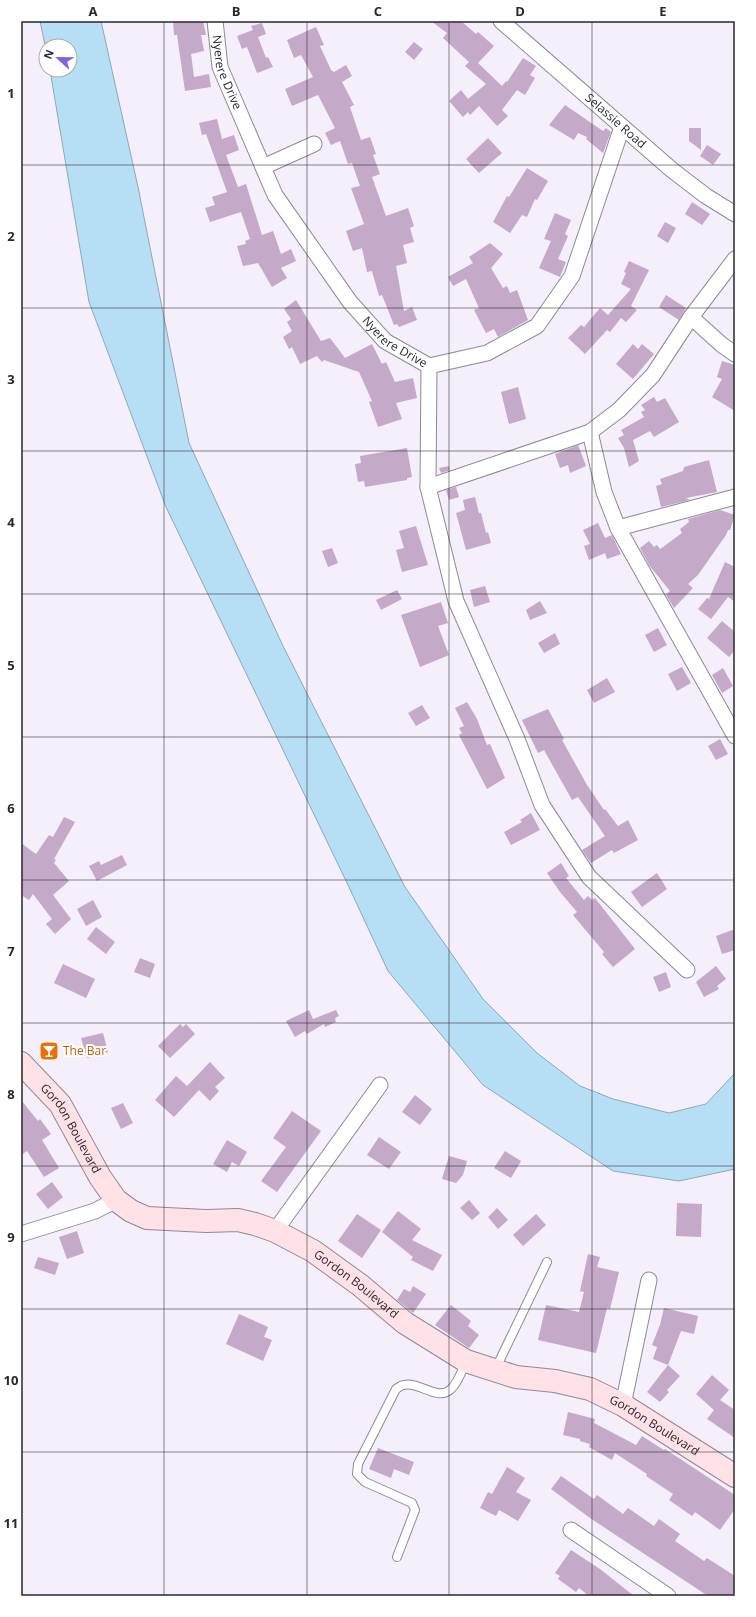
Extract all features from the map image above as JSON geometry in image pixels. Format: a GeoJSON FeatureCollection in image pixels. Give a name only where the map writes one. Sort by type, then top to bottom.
{"type":"FeatureCollection","features":[{"type":"Feature","properties":{"kind":"street","name":"Nyerere Drive"},"geometry":{"type":"LineString","coordinates":[[215,21],[220,67],[275,195],[350,302],[385,341],[429,366],[487,353],[537,326],[572,276],[622,127]]}},
{"type":"Feature","properties":{"kind":"street","name":"Selassie Road"},"geometry":{"type":"LineString","coordinates":[[501,21],[672,170],[711,199],[735,214]]}},
{"type":"Feature","properties":{"kind":"street"},"geometry":{"type":"LineString","coordinates":[[263,167],[314,144]]}},
{"type":"Feature","properties":{"kind":"street"},"geometry":{"type":"LineString","coordinates":[[428,487],[590,432],[619,410],[653,375],[691,317],[735,259]]}},
{"type":"Feature","properties":{"kind":"street"},"geometry":{"type":"LineString","coordinates":[[691,317],[722,345],[735,354]]}},
{"type":"Feature","properties":{"kind":"street"},"geometry":{"type":"LineString","coordinates":[[429,366],[428,487],[456,602],[517,739],[542,805],[589,876],[687,970]]}},
{"type":"Feature","properties":{"kind":"street"},"geometry":{"type":"LineString","coordinates":[[590,432],[604,492],[618,528],[735,736]]}},
{"type":"Feature","properties":{"kind":"street"},"geometry":{"type":"LineString","coordinates":[[618,528],[735,496]]}},
{"type":"Feature","properties":{"kind":"street","name":"Gordon Boulevard"},"geometry":{"type":"LineString","coordinates":[[21,1064],[60,1104],[100,1177],[116,1200],[131,1211],[147,1218],[206,1221],[238,1220],[275,1231],[312,1251],[360,1285],[405,1323],[466,1361],[516,1377],[555,1381],[590,1389],[623,1405],[735,1476]]}},
{"type":"Feature","properties":{"kind":"street"},"geometry":{"type":"LineString","coordinates":[[275,1231],[380,1085]]}},
{"type":"Feature","properties":{"kind":"street"},"geometry":{"type":"LineString","coordinates":[[21,1234],[95,1211],[116,1200]]}},
{"type":"Feature","properties":{"kind":"street"},"geometry":{"type":"LineString","coordinates":[[623,1405],[649,1280]]}},
{"type":"Feature","properties":{"kind":"street"},"geometry":{"type":"LineString","coordinates":[[571,1530],[668,1596]]}},
{"type":"Feature","properties":{"kind":"lane"},"geometry":{"type":"LineString","coordinates":[[495,1371],[547,1262]]}},
{"type":"Feature","properties":{"kind":"lane"},"geometry":{"type":"LineString","coordinates":[[397,1557],[415,1510],[412,1503],[365,1482],[357,1474],[358,1464],[396,1389],[405,1384],[418,1386],[440,1394],[447,1392],[452,1389],[466,1361]]}},
{"type":"Feature","properties":{"kind":"water"},"geometry":{"type":"Polygon","coordinates":[[[40,21],[101,21],[138,187],[189,443],[283,646],[405,887],[483,999],[537,1053],[580,1086],[613,1099],[669,1113],[706,1104],[735,1073],[735,1169],[679,1181],[613,1171],[483,1085],[388,971],[166,507],[89,302],[51,78],[78,78],[78,38],[44,38],[40,21]]]}},
{"type":"Feature","properties":{"kind":"building"},"geometry":{"type":"Polygon","coordinates":[[[173,21],[203,21],[206,35],[201,35],[204,51],[191,54],[194,77],[209,74],[211,87],[185,91],[177,35],[174,35],[173,21]]]}},
{"type":"Feature","properties":{"kind":"building"},"geometry":{"type":"Polygon","coordinates":[[[431,21],[461,21],[476,34],[478,32],[494,46],[478,63],[502,86],[506,81],[507,82],[523,58],[536,66],[530,75],[535,78],[525,95],[517,90],[502,110],[508,116],[497,126],[479,106],[470,115],[468,112],[463,117],[449,101],[461,90],[468,99],[486,84],[465,66],[469,62],[443,38],[447,33],[431,21]]]}},
{"type":"Feature","properties":{"kind":"building"},"geometry":{"type":"Polygon","coordinates":[[[262,23],[266,34],[258,37],[266,58],[268,57],[273,67],[257,73],[247,47],[242,49],[237,36],[253,30],[251,26],[262,23]]]}},
{"type":"Feature","properties":{"kind":"building"},"geometry":{"type":"Polygon","coordinates":[[[316,27],[324,45],[320,46],[331,70],[334,72],[346,65],[352,76],[342,82],[354,105],[350,107],[361,140],[370,137],[376,154],[373,155],[380,174],[372,177],[386,216],[408,208],[414,226],[410,228],[414,242],[403,245],[407,263],[396,266],[404,311],[412,307],[417,320],[399,327],[397,324],[394,325],[382,295],[379,296],[372,271],[367,272],[362,248],[353,251],[346,231],[364,224],[351,188],[360,186],[352,163],[348,164],[340,141],[331,145],[325,133],[335,128],[318,95],[292,106],[285,89],[313,77],[301,55],[294,58],[287,40],[316,27]]]}},
{"type":"Feature","properties":{"kind":"building"},"geometry":{"type":"Polygon","coordinates":[[[414,42],[423,49],[414,60],[405,52],[414,42]]]}},
{"type":"Feature","properties":{"kind":"building"},"geometry":{"type":"Polygon","coordinates":[[[565,105],[603,131],[606,128],[611,132],[603,153],[586,139],[587,137],[578,133],[574,140],[549,125],[565,105]]]}},
{"type":"Feature","properties":{"kind":"building"},"geometry":{"type":"Polygon","coordinates":[[[217,119],[222,139],[234,135],[239,150],[226,155],[238,187],[246,184],[262,235],[273,231],[281,254],[291,249],[296,261],[281,268],[287,278],[272,287],[258,263],[243,266],[237,246],[246,244],[245,241],[250,239],[241,212],[210,222],[205,208],[215,205],[212,197],[227,192],[206,134],[202,135],[199,123],[217,119]]]}},
{"type":"Feature","properties":{"kind":"building"},"geometry":{"type":"Polygon","coordinates":[[[689,128],[701,128],[701,150],[689,141],[689,128]]]}},
{"type":"Feature","properties":{"kind":"building"},"geometry":{"type":"Polygon","coordinates":[[[488,138],[502,153],[479,173],[466,159],[488,138]]]}},
{"type":"Feature","properties":{"kind":"building"},"geometry":{"type":"Polygon","coordinates":[[[707,145],[721,154],[713,165],[700,156],[707,145]]]}},
{"type":"Feature","properties":{"kind":"building"},"geometry":{"type":"Polygon","coordinates":[[[527,168],[548,181],[537,200],[535,199],[527,217],[522,215],[510,233],[493,222],[507,196],[509,197],[527,168]]]}},
{"type":"Feature","properties":{"kind":"building"},"geometry":{"type":"Polygon","coordinates":[[[692,202],[710,214],[702,225],[685,214],[692,202]]]}},
{"type":"Feature","properties":{"kind":"building"},"geometry":{"type":"Polygon","coordinates":[[[555,213],[571,220],[565,234],[568,236],[558,259],[566,262],[560,277],[539,268],[551,241],[544,239],[555,213]]]}},
{"type":"Feature","properties":{"kind":"building"},"geometry":{"type":"Polygon","coordinates":[[[665,222],[676,228],[668,243],[657,236],[665,222]]]}},
{"type":"Feature","properties":{"kind":"building"},"geometry":{"type":"Polygon","coordinates":[[[490,243],[503,254],[491,268],[503,288],[507,286],[510,293],[517,290],[528,320],[498,337],[494,329],[486,333],[474,310],[479,308],[466,279],[453,286],[448,277],[473,263],[469,257],[490,243]]]}},
{"type":"Feature","properties":{"kind":"building"},"geometry":{"type":"Polygon","coordinates":[[[629,261],[649,270],[631,306],[637,310],[626,322],[621,318],[610,332],[607,330],[585,354],[568,338],[581,325],[584,327],[600,308],[608,315],[631,289],[621,284],[629,261]]]}},
{"type":"Feature","properties":{"kind":"building"},"geometry":{"type":"Polygon","coordinates":[[[666,295],[686,308],[679,320],[659,307],[666,295]]]}},
{"type":"Feature","properties":{"kind":"building"},"geometry":{"type":"Polygon","coordinates":[[[296,300],[321,341],[330,338],[345,358],[372,344],[382,364],[386,362],[395,382],[413,378],[417,398],[396,403],[402,419],[378,427],[369,402],[372,401],[359,372],[324,360],[322,362],[317,356],[300,364],[292,347],[289,349],[283,337],[292,331],[287,322],[291,319],[284,309],[296,300]]]}},
{"type":"Feature","properties":{"kind":"building"},"geometry":{"type":"Polygon","coordinates":[[[633,344],[638,349],[642,344],[654,354],[633,379],[616,364],[633,344]]]}},
{"type":"Feature","properties":{"kind":"building"},"geometry":{"type":"Polygon","coordinates":[[[722,361],[735,365],[735,411],[712,397],[722,379],[717,377],[722,361]]]}},
{"type":"Feature","properties":{"kind":"building"},"geometry":{"type":"Polygon","coordinates":[[[518,387],[526,419],[509,424],[501,392],[518,387]]]}},
{"type":"Feature","properties":{"kind":"building"},"geometry":{"type":"Polygon","coordinates":[[[654,397],[657,402],[665,398],[679,422],[654,437],[650,431],[633,440],[639,461],[629,467],[624,448],[618,438],[624,435],[621,430],[644,417],[641,412],[645,410],[641,405],[654,397]]]}},
{"type":"Feature","properties":{"kind":"building"},"geometry":{"type":"Polygon","coordinates":[[[578,445],[586,466],[570,473],[568,465],[560,468],[555,454],[578,445]]]}},
{"type":"Feature","properties":{"kind":"building"},"geometry":{"type":"Polygon","coordinates":[[[407,448],[412,477],[407,478],[407,480],[365,487],[364,481],[358,482],[355,464],[361,463],[360,456],[407,448]]]}},
{"type":"Feature","properties":{"kind":"building"},"geometry":{"type":"Polygon","coordinates":[[[709,460],[717,492],[686,498],[690,500],[661,507],[656,486],[662,484],[660,479],[683,471],[684,467],[709,460]]]}},
{"type":"Feature","properties":{"kind":"building"},"geometry":{"type":"Polygon","coordinates":[[[449,466],[450,470],[441,473],[439,468],[449,466]]]}},
{"type":"Feature","properties":{"kind":"building"},"geometry":{"type":"Polygon","coordinates":[[[456,487],[459,497],[449,500],[446,490],[456,487]]]}},
{"type":"Feature","properties":{"kind":"building"},"geometry":{"type":"Polygon","coordinates":[[[475,497],[479,513],[481,513],[486,533],[488,532],[491,543],[466,550],[456,513],[465,510],[463,500],[475,497]]]}},
{"type":"Feature","properties":{"kind":"building"},"geometry":{"type":"Polygon","coordinates":[[[720,510],[735,515],[730,530],[728,530],[698,575],[688,584],[693,588],[674,608],[666,595],[670,591],[649,565],[640,548],[649,541],[654,547],[657,545],[660,549],[682,533],[680,529],[689,522],[688,519],[720,510]]]}},
{"type":"Feature","properties":{"kind":"building"},"geometry":{"type":"Polygon","coordinates":[[[598,523],[605,538],[612,535],[621,554],[607,559],[605,553],[589,560],[584,546],[590,544],[583,530],[598,523]]]}},
{"type":"Feature","properties":{"kind":"building"},"geometry":{"type":"Polygon","coordinates":[[[416,526],[428,565],[402,572],[396,550],[404,548],[399,531],[416,526]]]}},
{"type":"Feature","properties":{"kind":"building"},"geometry":{"type":"Polygon","coordinates":[[[332,548],[338,563],[328,567],[322,551],[332,548]]]}},
{"type":"Feature","properties":{"kind":"building"},"geometry":{"type":"Polygon","coordinates":[[[725,562],[735,567],[735,602],[728,597],[711,619],[698,609],[707,598],[709,599],[725,562]]]}},
{"type":"Feature","properties":{"kind":"building"},"geometry":{"type":"Polygon","coordinates":[[[485,586],[490,602],[474,607],[470,590],[485,586]]]}},
{"type":"Feature","properties":{"kind":"building"},"geometry":{"type":"Polygon","coordinates":[[[397,590],[402,599],[381,610],[376,600],[397,590]]]}},
{"type":"Feature","properties":{"kind":"building"},"geometry":{"type":"Polygon","coordinates":[[[540,601],[547,613],[530,620],[526,610],[540,601]]]}},
{"type":"Feature","properties":{"kind":"building"},"geometry":{"type":"Polygon","coordinates":[[[441,602],[448,623],[438,626],[449,655],[420,667],[401,615],[441,602]]]}},
{"type":"Feature","properties":{"kind":"building"},"geometry":{"type":"Polygon","coordinates":[[[722,621],[735,632],[735,650],[729,657],[707,638],[722,621]]]}},
{"type":"Feature","properties":{"kind":"building"},"geometry":{"type":"Polygon","coordinates":[[[658,628],[667,645],[654,652],[645,635],[658,628]]]}},
{"type":"Feature","properties":{"kind":"building"},"geometry":{"type":"Polygon","coordinates":[[[555,633],[560,644],[544,653],[538,643],[555,633]]]}},
{"type":"Feature","properties":{"kind":"building"},"geometry":{"type":"Polygon","coordinates":[[[682,667],[691,683],[677,691],[668,674],[682,667]]]}},
{"type":"Feature","properties":{"kind":"building"},"geometry":{"type":"Polygon","coordinates":[[[723,668],[733,686],[722,693],[712,675],[723,668]]]}},
{"type":"Feature","properties":{"kind":"building"},"geometry":{"type":"Polygon","coordinates":[[[607,678],[615,692],[594,703],[587,690],[607,678]]]}},
{"type":"Feature","properties":{"kind":"building"},"geometry":{"type":"Polygon","coordinates":[[[467,702],[477,719],[487,745],[490,744],[505,778],[487,789],[459,735],[462,733],[459,728],[464,726],[455,708],[467,702]]]}},
{"type":"Feature","properties":{"kind":"building"},"geometry":{"type":"Polygon","coordinates":[[[422,705],[430,718],[416,726],[408,713],[422,705]]]}},
{"type":"Feature","properties":{"kind":"building"},"geometry":{"type":"Polygon","coordinates":[[[548,709],[564,739],[562,740],[587,785],[604,810],[605,809],[618,826],[628,820],[638,840],[614,853],[612,850],[591,863],[582,850],[605,836],[578,797],[572,800],[544,750],[538,753],[522,720],[548,709]]]}},
{"type":"Feature","properties":{"kind":"building"},"geometry":{"type":"Polygon","coordinates":[[[720,739],[728,754],[716,760],[708,746],[720,739]]]}},
{"type":"Feature","properties":{"kind":"building"},"geometry":{"type":"Polygon","coordinates":[[[531,813],[540,830],[511,845],[504,832],[522,822],[520,820],[531,813]]]}},
{"type":"Feature","properties":{"kind":"building"},"geometry":{"type":"Polygon","coordinates":[[[64,817],[75,822],[54,859],[56,860],[54,863],[69,881],[53,895],[71,919],[55,934],[46,924],[52,919],[33,894],[29,900],[21,895],[21,843],[36,854],[49,835],[53,837],[64,817]]]}},
{"type":"Feature","properties":{"kind":"building"},"geometry":{"type":"Polygon","coordinates":[[[122,855],[127,865],[97,881],[89,866],[99,861],[101,865],[122,855]]]}},
{"type":"Feature","properties":{"kind":"building"},"geometry":{"type":"Polygon","coordinates":[[[561,863],[569,876],[566,878],[584,900],[588,896],[592,900],[595,898],[635,949],[613,967],[602,954],[604,952],[573,915],[577,912],[560,892],[547,873],[561,863]]]}},
{"type":"Feature","properties":{"kind":"building"},"geometry":{"type":"Polygon","coordinates":[[[657,873],[667,889],[642,907],[631,892],[657,873]]]}},
{"type":"Feature","properties":{"kind":"building"},"geometry":{"type":"Polygon","coordinates":[[[93,900],[102,917],[86,926],[77,909],[93,900]]]}},
{"type":"Feature","properties":{"kind":"building"},"geometry":{"type":"Polygon","coordinates":[[[96,927],[115,942],[106,954],[87,939],[96,927]]]}},
{"type":"Feature","properties":{"kind":"building"},"geometry":{"type":"Polygon","coordinates":[[[735,929],[735,950],[722,954],[716,936],[735,929]]]}},
{"type":"Feature","properties":{"kind":"building"},"geometry":{"type":"Polygon","coordinates":[[[140,958],[155,964],[150,978],[134,972],[140,958]]]}},
{"type":"Feature","properties":{"kind":"building"},"geometry":{"type":"Polygon","coordinates":[[[63,964],[95,979],[86,998],[54,983],[63,964]]]}},
{"type":"Feature","properties":{"kind":"building"},"geometry":{"type":"Polygon","coordinates":[[[716,966],[726,979],[717,986],[719,989],[704,997],[696,982],[716,966]]]}},
{"type":"Feature","properties":{"kind":"building"},"geometry":{"type":"Polygon","coordinates":[[[666,972],[671,987],[659,992],[653,977],[666,972]]]}},
{"type":"Feature","properties":{"kind":"building"},"geometry":{"type":"Polygon","coordinates":[[[309,1010],[313,1019],[336,1010],[339,1016],[335,1018],[336,1022],[325,1027],[324,1024],[307,1034],[305,1031],[295,1037],[286,1021],[309,1010]]]}},
{"type":"Feature","properties":{"kind":"building"},"geometry":{"type":"Polygon","coordinates":[[[180,1024],[183,1027],[186,1024],[195,1034],[170,1058],[158,1046],[180,1024]]]}},
{"type":"Feature","properties":{"kind":"building"},"geometry":{"type":"Polygon","coordinates":[[[103,1033],[108,1052],[87,1058],[81,1038],[103,1033]]]}},
{"type":"Feature","properties":{"kind":"building"},"geometry":{"type":"Polygon","coordinates":[[[210,1062],[225,1078],[215,1087],[219,1091],[210,1101],[199,1090],[174,1117],[155,1100],[176,1076],[187,1086],[210,1062]]]}},
{"type":"Feature","properties":{"kind":"building"},"geometry":{"type":"Polygon","coordinates":[[[415,1095],[432,1109],[420,1125],[402,1112],[415,1095]]]}},
{"type":"Feature","properties":{"kind":"building"},"geometry":{"type":"Polygon","coordinates":[[[21,1100],[38,1121],[40,1119],[51,1134],[42,1140],[59,1168],[44,1177],[27,1151],[21,1155],[21,1100]]]}},
{"type":"Feature","properties":{"kind":"building"},"geometry":{"type":"Polygon","coordinates":[[[123,1103],[133,1123],[121,1129],[111,1108],[123,1103]]]}},
{"type":"Feature","properties":{"kind":"building"},"geometry":{"type":"Polygon","coordinates":[[[292,1111],[321,1131],[277,1192],[261,1181],[286,1147],[273,1138],[292,1111]]]}},
{"type":"Feature","properties":{"kind":"building"},"geometry":{"type":"Polygon","coordinates":[[[379,1137],[401,1152],[389,1169],[367,1155],[379,1137]]]}},
{"type":"Feature","properties":{"kind":"building"},"geometry":{"type":"Polygon","coordinates":[[[227,1140],[247,1152],[239,1166],[232,1162],[227,1172],[213,1164],[227,1140]]]}},
{"type":"Feature","properties":{"kind":"building"},"geometry":{"type":"Polygon","coordinates":[[[505,1151],[521,1161],[511,1178],[494,1168],[505,1151]]]}},
{"type":"Feature","properties":{"kind":"building"},"geometry":{"type":"Polygon","coordinates":[[[449,1156],[467,1161],[463,1175],[456,1183],[442,1179],[449,1156]]]}},
{"type":"Feature","properties":{"kind":"building"},"geometry":{"type":"Polygon","coordinates":[[[52,1182],[63,1197],[48,1209],[36,1194],[52,1182]]]}},
{"type":"Feature","properties":{"kind":"building"},"geometry":{"type":"Polygon","coordinates":[[[469,1200],[480,1213],[472,1220],[460,1208],[469,1200]]]}},
{"type":"Feature","properties":{"kind":"building"},"geometry":{"type":"Polygon","coordinates":[[[677,1203],[702,1204],[701,1237],[676,1236],[677,1203]]]}},
{"type":"Feature","properties":{"kind":"building"},"geometry":{"type":"Polygon","coordinates":[[[497,1208],[508,1220],[498,1229],[488,1217],[497,1208]]]}},
{"type":"Feature","properties":{"kind":"building"},"geometry":{"type":"Polygon","coordinates":[[[398,1211],[421,1229],[412,1240],[442,1255],[433,1271],[411,1260],[413,1257],[382,1232],[398,1211]]]}},
{"type":"Feature","properties":{"kind":"building"},"geometry":{"type":"Polygon","coordinates":[[[357,1214],[381,1230],[362,1258],[338,1241],[357,1214]]]}},
{"type":"Feature","properties":{"kind":"building"},"geometry":{"type":"Polygon","coordinates":[[[536,1214],[546,1225],[523,1246],[513,1235],[536,1214]]]}},
{"type":"Feature","properties":{"kind":"building"},"geometry":{"type":"Polygon","coordinates":[[[77,1231],[84,1253],[67,1259],[59,1237],[77,1231]]]}},
{"type":"Feature","properties":{"kind":"building"},"geometry":{"type":"Polygon","coordinates":[[[588,1254],[600,1257],[597,1267],[619,1272],[610,1309],[607,1308],[596,1353],[538,1340],[546,1305],[579,1312],[584,1292],[580,1291],[588,1254]]]}},
{"type":"Feature","properties":{"kind":"building"},"geometry":{"type":"Polygon","coordinates":[[[38,1257],[59,1263],[55,1275],[34,1268],[38,1257]]]}},
{"type":"Feature","properties":{"kind":"building"},"geometry":{"type":"Polygon","coordinates":[[[413,1286],[426,1294],[413,1313],[397,1300],[404,1289],[410,1292],[413,1286]]]}},
{"type":"Feature","properties":{"kind":"building"},"geometry":{"type":"Polygon","coordinates":[[[451,1305],[471,1321],[468,1326],[479,1335],[469,1348],[435,1325],[451,1305]]]}},
{"type":"Feature","properties":{"kind":"building"},"geometry":{"type":"Polygon","coordinates":[[[664,1308],[698,1316],[694,1334],[681,1331],[668,1365],[653,1359],[657,1347],[652,1345],[660,1325],[664,1308]]]}},
{"type":"Feature","properties":{"kind":"building"},"geometry":{"type":"Polygon","coordinates":[[[239,1314],[268,1327],[264,1337],[272,1340],[263,1361],[226,1344],[239,1314]]]}},
{"type":"Feature","properties":{"kind":"building"},"geometry":{"type":"Polygon","coordinates":[[[668,1365],[680,1376],[667,1390],[669,1392],[660,1402],[647,1392],[668,1365]]]}},
{"type":"Feature","properties":{"kind":"building"},"geometry":{"type":"Polygon","coordinates":[[[712,1375],[729,1390],[720,1400],[735,1410],[735,1438],[707,1419],[714,1410],[696,1394],[712,1375]]]}},
{"type":"Feature","properties":{"kind":"building"},"geometry":{"type":"Polygon","coordinates":[[[568,1412],[595,1419],[594,1423],[636,1445],[642,1436],[664,1450],[665,1449],[735,1495],[735,1509],[720,1530],[695,1512],[692,1516],[669,1500],[673,1494],[646,1476],[647,1474],[615,1453],[612,1460],[589,1447],[590,1444],[580,1441],[580,1439],[563,1435],[568,1412]]]}},
{"type":"Feature","properties":{"kind":"building"},"geometry":{"type":"Polygon","coordinates":[[[378,1448],[414,1462],[409,1475],[394,1469],[391,1478],[369,1469],[378,1448]]]}},
{"type":"Feature","properties":{"kind":"building"},"geometry":{"type":"Polygon","coordinates":[[[507,1467],[525,1478],[516,1492],[531,1500],[518,1521],[499,1510],[496,1516],[480,1508],[488,1492],[492,1494],[507,1467]]]}},
{"type":"Feature","properties":{"kind":"building"},"geometry":{"type":"Polygon","coordinates":[[[561,1476],[594,1499],[597,1495],[623,1514],[628,1508],[654,1526],[659,1519],[680,1534],[675,1541],[704,1561],[707,1558],[735,1576],[735,1596],[708,1596],[590,1518],[551,1489],[561,1476]]]}},
{"type":"Feature","properties":{"kind":"building"},"geometry":{"type":"Polygon","coordinates":[[[571,1550],[600,1569],[634,1596],[589,1596],[579,1588],[576,1592],[558,1579],[560,1576],[555,1573],[571,1550]]]}},
{"type":"Feature","properties":{"kind":"place","name":"The Bar"},"geometry":{"type":"Point","coordinates":[49,1051]}}]}
